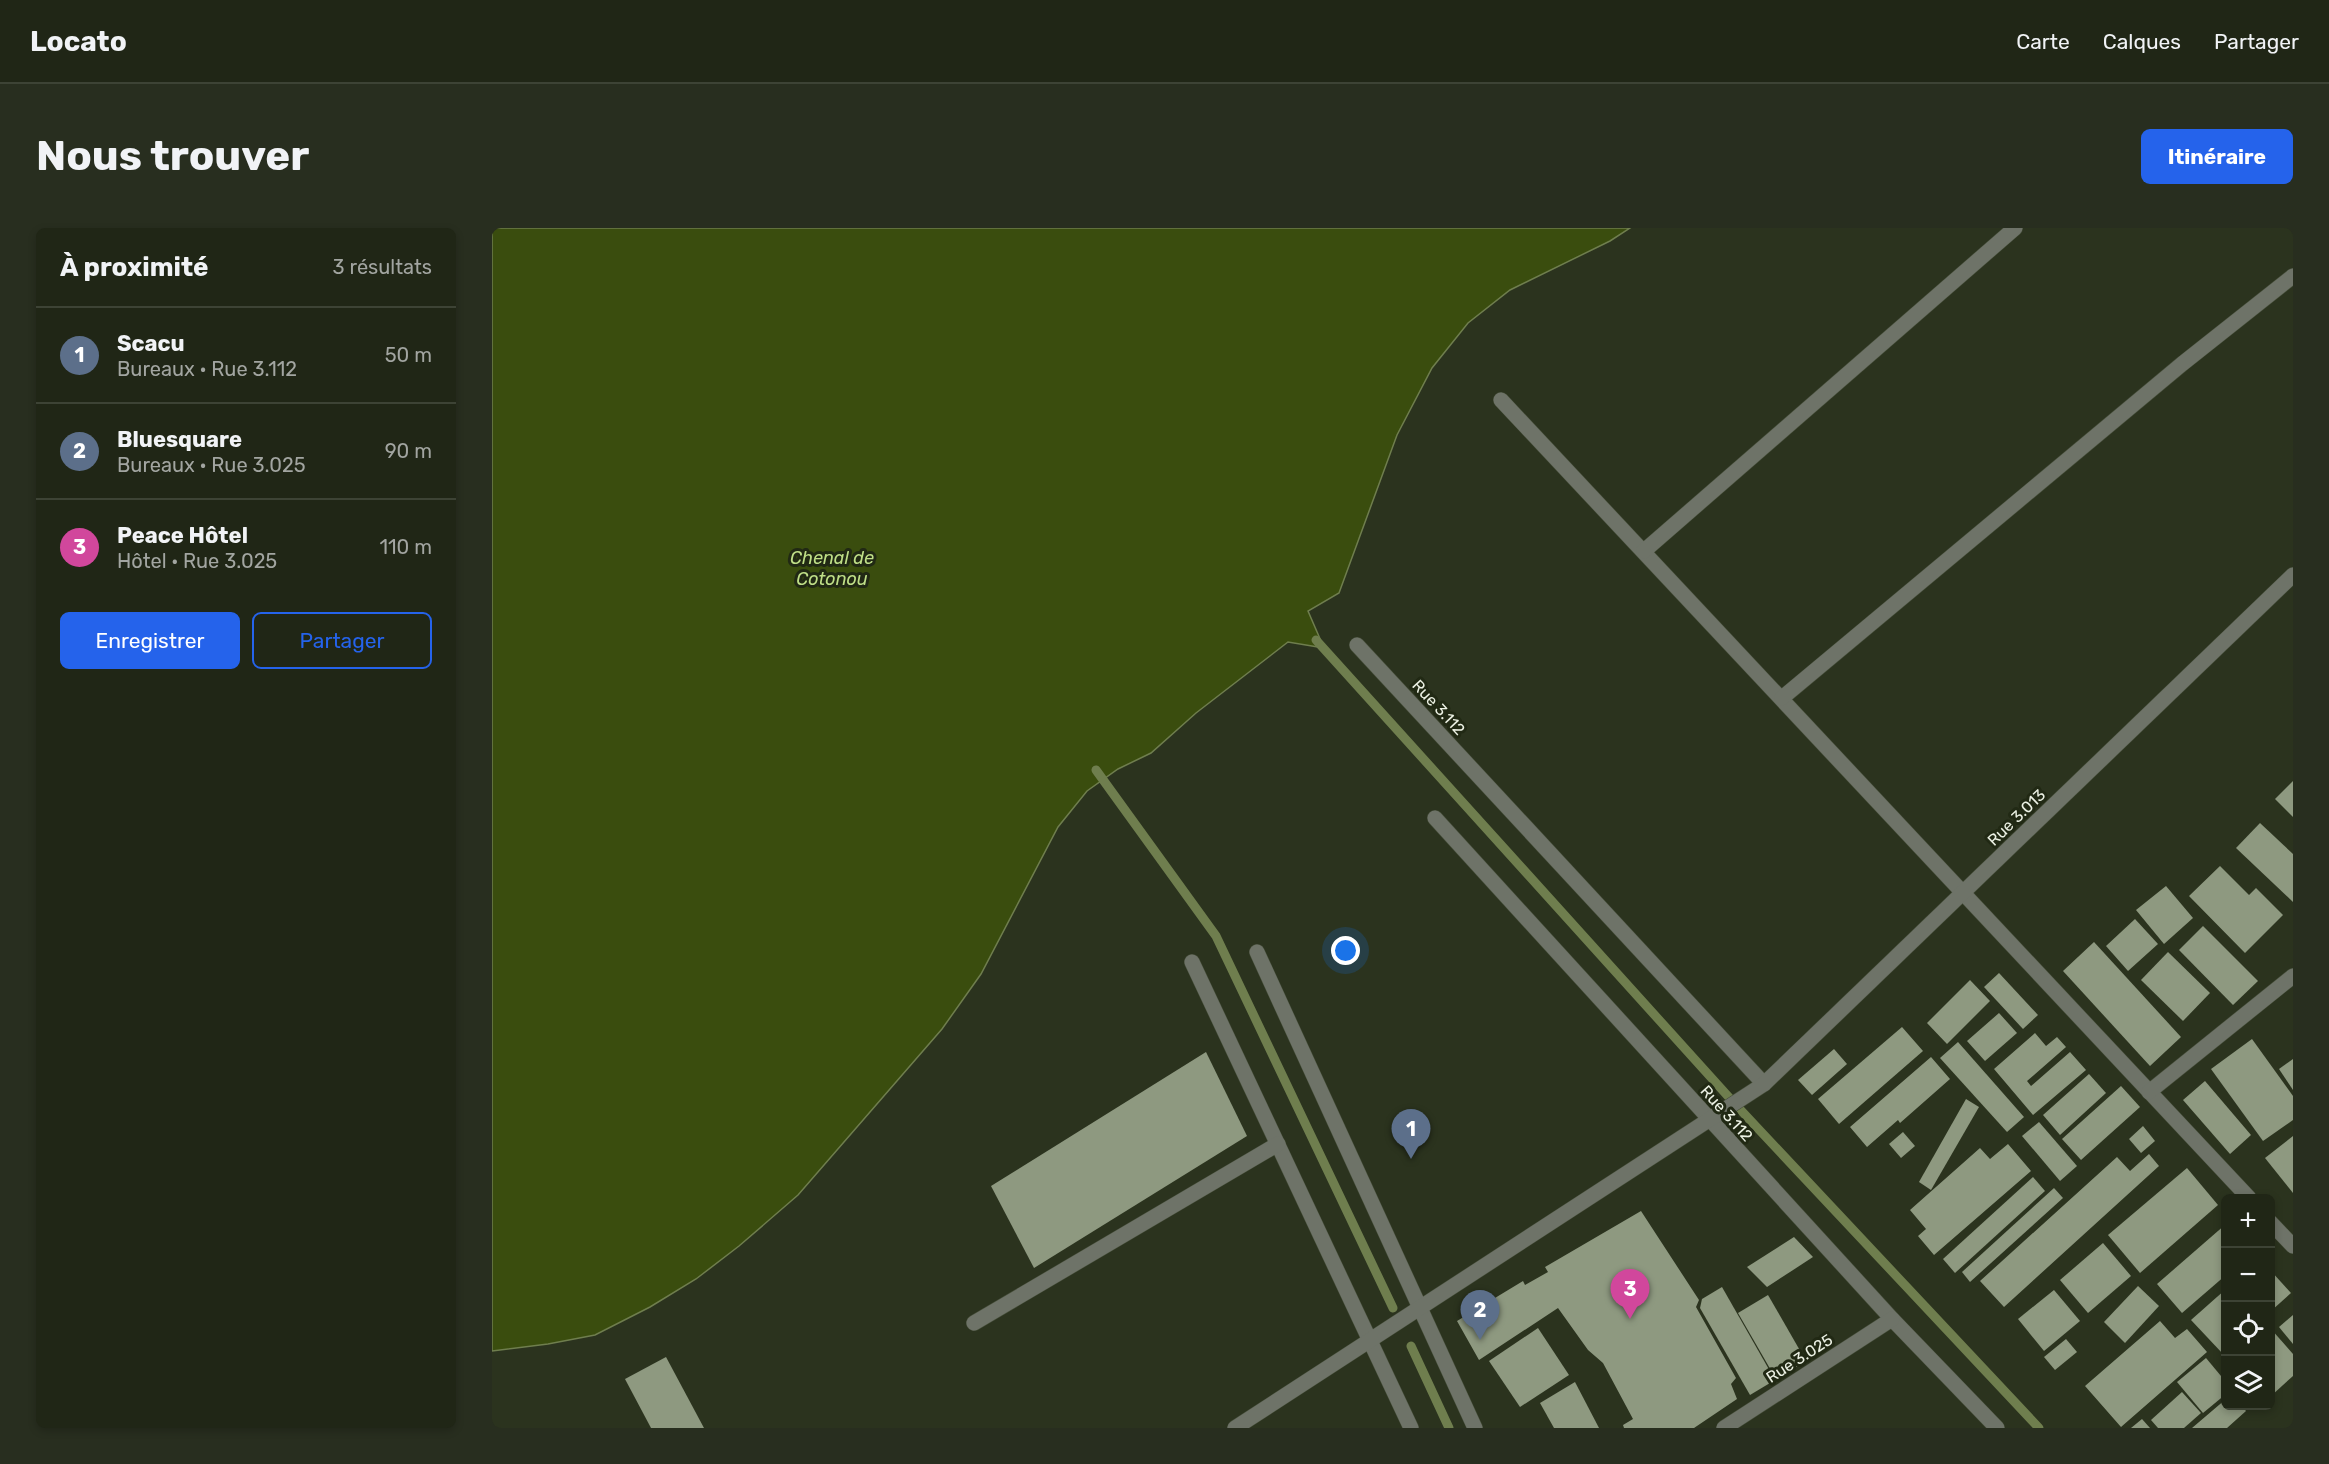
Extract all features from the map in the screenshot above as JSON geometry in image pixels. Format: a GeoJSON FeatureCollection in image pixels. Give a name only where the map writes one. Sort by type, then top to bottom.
{"type":"FeatureCollection","features":[{"type":"Feature","properties":{"kind":"street"},"geometry":{"type":"LineString","coordinates":[[1644,551],[2015,228]]}},
{"type":"Feature","properties":{"kind":"street"},"geometry":{"type":"LineString","coordinates":[[1782,698],[2182,364],[2293,276]]}},
{"type":"Feature","properties":{"kind":"street"},"geometry":{"type":"LineString","coordinates":[[1501,400],[2245,1194]]}},
{"type":"Feature","properties":{"kind":"street","name":"Rue 3.013"},"geometry":{"type":"LineString","coordinates":[[1235,1428],[1764,1084],[2293,575]]}},
{"type":"Feature","properties":{"kind":"street","name":"Rue 3.112"},"geometry":{"type":"LineString","coordinates":[[1357,645],[1764,1084]]}},
{"type":"Feature","properties":{"kind":"street","name":"Rue 3.112"},"geometry":{"type":"LineString","coordinates":[[1435,818],[1892,1319],[1997,1428]]}},
{"type":"Feature","properties":{"kind":"street"},"geometry":{"type":"LineString","coordinates":[[1257,952],[1475,1428]]}},
{"type":"Feature","properties":{"kind":"street"},"geometry":{"type":"LineString","coordinates":[[1192,962],[1411,1428]]}},
{"type":"Feature","properties":{"kind":"street"},"geometry":{"type":"LineString","coordinates":[[2149,1092],[2293,976]]}},
{"type":"Feature","properties":{"kind":"street"},"geometry":{"type":"LineString","coordinates":[[974,1323],[1278,1144]]}},
{"type":"Feature","properties":{"kind":"street"},"geometry":{"type":"LineString","coordinates":[[2275,1226],[2293,1246]]}},
{"type":"Feature","properties":{"kind":"street","name":"Rue 3.025"},"geometry":{"type":"LineString","coordinates":[[1724,1428],[1892,1319]]}},
{"type":"Feature","properties":{"kind":"water","name":"Chenal de Cotonou"},"geometry":{"type":"Polygon","coordinates":[[[492,228],[1630,228],[1610,241],[1510,290],[1468,323],[1432,368],[1397,435],[1339,593],[1308,611],[1324,648],[1288,642],[1196,713],[1151,753],[1118,769],[1087,791],[1058,827],[981,974],[942,1029],[798,1195],[739,1246],[696,1279],[650,1307],[595,1335],[492,1351],[492,228]]]}},
{"type":"Feature","properties":{"kind":"building"},"geometry":{"type":"Polygon","coordinates":[[[2293,781],[2293,817],[2275,799],[2293,781]]]}},
{"type":"Feature","properties":{"kind":"building"},"geometry":{"type":"Polygon","coordinates":[[[2260,823],[2293,854],[2293,902],[2236,848],[2260,823]]]}},
{"type":"Feature","properties":{"kind":"building"},"geometry":{"type":"Polygon","coordinates":[[[2220,866],[2249,895],[2256,888],[2283,915],[2245,953],[2189,896],[2220,866]]]}},
{"type":"Feature","properties":{"kind":"building"},"geometry":{"type":"Polygon","coordinates":[[[2166,886],[2193,918],[2164,944],[2136,910],[2166,886]]]}},
{"type":"Feature","properties":{"kind":"building"},"geometry":{"type":"Polygon","coordinates":[[[2135,919],[2158,944],[2128,971],[2106,946],[2135,919]]]}},
{"type":"Feature","properties":{"kind":"building"},"geometry":{"type":"Polygon","coordinates":[[[2203,926],[2258,981],[2233,1005],[2179,950],[2203,926]]]}},
{"type":"Feature","properties":{"kind":"building"},"geometry":{"type":"Polygon","coordinates":[[[2094,942],[2181,1037],[2150,1066],[2063,971],[2094,942]]]}},
{"type":"Feature","properties":{"kind":"building"},"geometry":{"type":"Polygon","coordinates":[[[2168,952],[2210,993],[2183,1021],[2141,980],[2168,952]]]}},
{"type":"Feature","properties":{"kind":"building"},"geometry":{"type":"Polygon","coordinates":[[[1999,973],[2038,1015],[2023,1029],[1984,987],[1999,973]]]}},
{"type":"Feature","properties":{"kind":"building"},"geometry":{"type":"Polygon","coordinates":[[[1970,980],[1990,1001],[1947,1044],[1927,1023],[1970,980]]]}},
{"type":"Feature","properties":{"kind":"building"},"geometry":{"type":"Polygon","coordinates":[[[1999,1013],[2017,1033],[1985,1061],[1967,1041],[1999,1013]]]}},
{"type":"Feature","properties":{"kind":"building"},"geometry":{"type":"Polygon","coordinates":[[[1902,1027],[1923,1051],[1839,1124],[1818,1099],[1902,1027]]]}},
{"type":"Feature","properties":{"kind":"building"},"geometry":{"type":"Polygon","coordinates":[[[2035,1033],[2046,1046],[2057,1037],[2066,1047],[2027,1081],[2031,1086],[2070,1052],[2086,1070],[2033,1115],[1994,1069],[2035,1033]]]}},
{"type":"Feature","properties":{"kind":"building"},"geometry":{"type":"Polygon","coordinates":[[[2252,1039],[2293,1096],[2293,1120],[2263,1141],[2211,1069],[2252,1039]]]}},
{"type":"Feature","properties":{"kind":"building"},"geometry":{"type":"Polygon","coordinates":[[[1958,1042],[2024,1117],[2007,1132],[1940,1058],[1958,1042]]]}},
{"type":"Feature","properties":{"kind":"building"},"geometry":{"type":"Polygon","coordinates":[[[1834,1049],[1847,1064],[1812,1095],[1798,1080],[1834,1049]]]}},
{"type":"Feature","properties":{"kind":"building"},"geometry":{"type":"Polygon","coordinates":[[[1206,1052],[1247,1136],[1034,1268],[991,1186],[1206,1052]]]}},
{"type":"Feature","properties":{"kind":"building"},"geometry":{"type":"Polygon","coordinates":[[[1931,1057],[1950,1079],[1900,1123],[1898,1120],[1867,1147],[1850,1127],[1931,1057]]]}},
{"type":"Feature","properties":{"kind":"building"},"geometry":{"type":"Polygon","coordinates":[[[2293,1059],[2293,1090],[2279,1069],[2293,1059]]]}},
{"type":"Feature","properties":{"kind":"building"},"geometry":{"type":"Polygon","coordinates":[[[2089,1074],[2106,1093],[2060,1135],[2043,1115],[2089,1074]]]}},
{"type":"Feature","properties":{"kind":"building"},"geometry":{"type":"Polygon","coordinates":[[[2205,1081],[2251,1135],[2230,1154],[2183,1100],[2205,1081]]]}},
{"type":"Feature","properties":{"kind":"building"},"geometry":{"type":"Polygon","coordinates":[[[2121,1086],[2140,1107],[2081,1160],[2062,1139],[2121,1086]]]}},
{"type":"Feature","properties":{"kind":"building"},"geometry":{"type":"Polygon","coordinates":[[[1966,1099],[1979,1107],[1931,1190],[1919,1182],[1966,1099]]]}},
{"type":"Feature","properties":{"kind":"building"},"geometry":{"type":"Polygon","coordinates":[[[2039,1122],[2077,1166],[2060,1181],[2022,1136],[2039,1122]]]}},
{"type":"Feature","properties":{"kind":"building"},"geometry":{"type":"Polygon","coordinates":[[[2143,1126],[2155,1141],[2141,1153],[2129,1139],[2143,1126]]]}},
{"type":"Feature","properties":{"kind":"building"},"geometry":{"type":"Polygon","coordinates":[[[1903,1132],[1915,1146],[1901,1158],[1889,1144],[1903,1132]]]}},
{"type":"Feature","properties":{"kind":"building"},"geometry":{"type":"Polygon","coordinates":[[[2293,1136],[2293,1193],[2265,1158],[2293,1136]]]}},
{"type":"Feature","properties":{"kind":"building"},"geometry":{"type":"Polygon","coordinates":[[[2008,1144],[2031,1171],[1934,1255],[1918,1236],[1926,1229],[1910,1210],[1980,1148],[1990,1159],[2008,1144]]]}},
{"type":"Feature","properties":{"kind":"building"},"geometry":{"type":"Polygon","coordinates":[[[2149,1154],[2159,1166],[2004,1307],[1980,1281],[2117,1157],[2130,1171],[2149,1154]]]}},
{"type":"Feature","properties":{"kind":"building"},"geometry":{"type":"Polygon","coordinates":[[[2187,1168],[2218,1205],[2140,1273],[2108,1235],[2187,1168]]]}},
{"type":"Feature","properties":{"kind":"building"},"geometry":{"type":"Polygon","coordinates":[[[2033,1177],[2045,1191],[1955,1273],[1943,1259],[2033,1177]]]}},
{"type":"Feature","properties":{"kind":"building"},"geometry":{"type":"Polygon","coordinates":[[[2054,1188],[2063,1198],[1970,1282],[1962,1272],[2054,1188]]]}},
{"type":"Feature","properties":{"kind":"building"},"geometry":{"type":"Polygon","coordinates":[[[1641,1211],[1699,1300],[1696,1307],[1736,1378],[1731,1384],[1737,1399],[1694,1428],[1624,1428],[1623,1425],[1633,1419],[1603,1363],[1588,1350],[1558,1308],[1479,1360],[1457,1321],[1523,1281],[1525,1285],[1548,1272],[1545,1267],[1641,1211]]]}},
{"type":"Feature","properties":{"kind":"building"},"geometry":{"type":"Polygon","coordinates":[[[2221,1228],[2221,1279],[2182,1313],[2157,1284],[2221,1228]]]}},
{"type":"Feature","properties":{"kind":"building"},"geometry":{"type":"Polygon","coordinates":[[[1794,1237],[1813,1257],[1767,1287],[1747,1267],[1794,1237]]]}},
{"type":"Feature","properties":{"kind":"building"},"geometry":{"type":"Polygon","coordinates":[[[2103,1243],[2131,1276],[2088,1313],[2060,1280],[2103,1243]]]}},
{"type":"Feature","properties":{"kind":"building"},"geometry":{"type":"Polygon","coordinates":[[[2275,1275],[2291,1293],[2275,1307],[2275,1275]]]}},
{"type":"Feature","properties":{"kind":"building"},"geometry":{"type":"Polygon","coordinates":[[[2138,1286],[2159,1306],[2125,1343],[2104,1322],[2138,1286]]]}},
{"type":"Feature","properties":{"kind":"building"},"geometry":{"type":"Polygon","coordinates":[[[1722,1287],[1775,1380],[1750,1395],[1700,1308],[1702,1299],[1722,1287]]]}},
{"type":"Feature","properties":{"kind":"building"},"geometry":{"type":"Polygon","coordinates":[[[2054,1290],[2080,1321],[2044,1351],[2018,1319],[2054,1290]]]}},
{"type":"Feature","properties":{"kind":"building"},"geometry":{"type":"Polygon","coordinates":[[[2221,1293],[2221,1352],[2191,1320],[2221,1293]]]}},
{"type":"Feature","properties":{"kind":"building"},"geometry":{"type":"Polygon","coordinates":[[[1768,1295],[1806,1361],[1776,1379],[1738,1313],[1768,1295]]]}},
{"type":"Feature","properties":{"kind":"building"},"geometry":{"type":"Polygon","coordinates":[[[2293,1315],[2293,1344],[2279,1327],[2293,1315]]]}},
{"type":"Feature","properties":{"kind":"building"},"geometry":{"type":"Polygon","coordinates":[[[2160,1321],[2175,1338],[2187,1329],[2207,1352],[2121,1427],[2085,1386],[2160,1321]]]}},
{"type":"Feature","properties":{"kind":"building"},"geometry":{"type":"Polygon","coordinates":[[[1538,1328],[1569,1375],[1520,1407],[1489,1361],[1538,1328]]]}},
{"type":"Feature","properties":{"kind":"building"},"geometry":{"type":"Polygon","coordinates":[[[2275,1334],[2293,1354],[2293,1376],[2275,1392],[2275,1334]]]}},
{"type":"Feature","properties":{"kind":"building"},"geometry":{"type":"Polygon","coordinates":[[[2066,1339],[2077,1352],[2055,1370],[2044,1357],[2066,1339]]]}},
{"type":"Feature","properties":{"kind":"building"},"geometry":{"type":"Polygon","coordinates":[[[666,1357],[704,1428],[651,1428],[625,1379],[666,1357]]]}},
{"type":"Feature","properties":{"kind":"building"},"geometry":{"type":"Polygon","coordinates":[[[2206,1358],[2221,1376],[2221,1398],[2203,1413],[2177,1382],[2206,1358]]]}},
{"type":"Feature","properties":{"kind":"building"},"geometry":{"type":"Polygon","coordinates":[[[1575,1382],[1599,1428],[1554,1428],[1540,1403],[1575,1382]]]}},
{"type":"Feature","properties":{"kind":"building"},"geometry":{"type":"Polygon","coordinates":[[[2182,1392],[2201,1413],[2184,1428],[2158,1428],[2151,1420],[2182,1392]]]}},
{"type":"Feature","properties":{"kind":"building"},"geometry":{"type":"Polygon","coordinates":[[[2221,1403],[2221,1410],[2246,1411],[2227,1428],[2192,1428],[2221,1403]]]}},
{"type":"Feature","properties":{"kind":"building"},"geometry":{"type":"Polygon","coordinates":[[[2142,1419],[2150,1428],[2131,1428],[2142,1419]]]}},
{"type":"Feature","properties":{"kind":"waterway"},"geometry":{"type":"LineString","coordinates":[[1316,640],[1735,1104],[2039,1428]]}},
{"type":"Feature","properties":{"kind":"waterway"},"geometry":{"type":"LineString","coordinates":[[1096,770],[1216,936],[1393,1308]]}},
{"type":"Feature","properties":{"kind":"waterway"},"geometry":{"type":"LineString","coordinates":[[1411,1346],[1449,1428]]}},
{"type":"Feature","properties":{"kind":"place","name":"Scacu"},"geometry":{"type":"Point","coordinates":[1411,1159]}},
{"type":"Feature","properties":{"kind":"place","name":"Peace Hôtel"},"geometry":{"type":"Point","coordinates":[1630,1319]}},
{"type":"Feature","properties":{"kind":"place","name":"Bluesquare"},"geometry":{"type":"Point","coordinates":[1480,1340]}}]}
